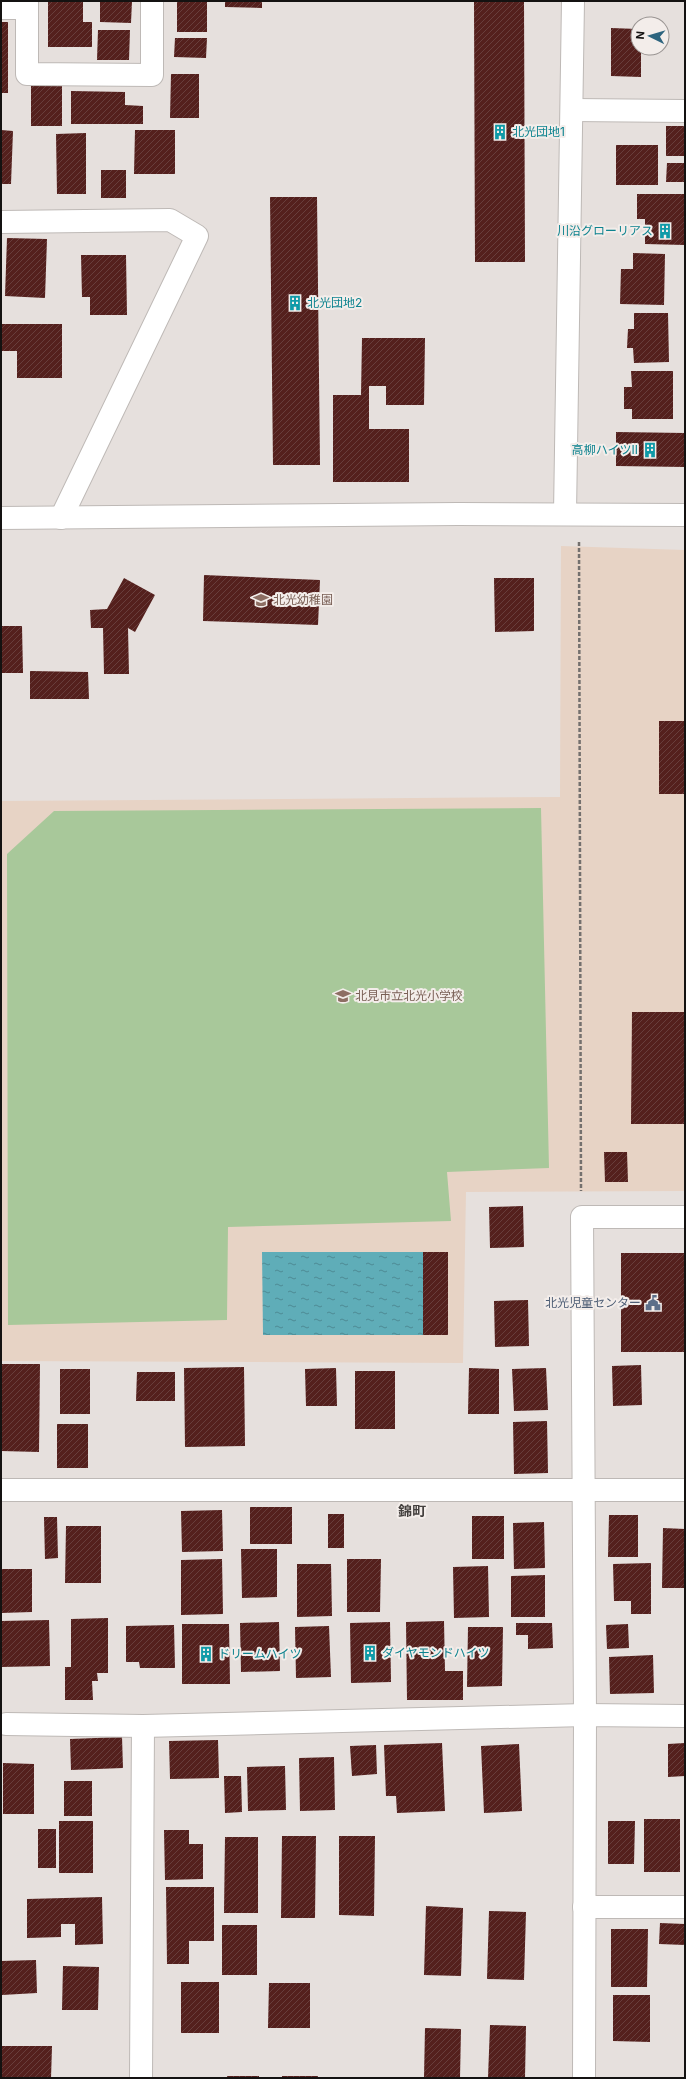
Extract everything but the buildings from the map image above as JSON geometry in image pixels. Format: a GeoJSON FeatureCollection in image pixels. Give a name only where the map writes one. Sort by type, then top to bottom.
{"type":"FeatureCollection","features":[{"type":"Feature","properties":{"kind":"street"},"geometry":{"type":"LineString","coordinates":[[1,8],[26,4],[27,74],[152,75],[152,1]]}},
{"type":"Feature","properties":{"kind":"street"},"geometry":{"type":"LineString","coordinates":[[572,514],[573,1]]}},
{"type":"Feature","properties":{"kind":"street"},"geometry":{"type":"LineString","coordinates":[[572,110],[685,110]]}},
{"type":"Feature","properties":{"kind":"street"},"geometry":{"type":"LineString","coordinates":[[1,222],[170,220],[197,236],[61,518]]}},
{"type":"Feature","properties":{"kind":"street"},"geometry":{"type":"LineString","coordinates":[[1,518],[572,514],[685,515]]}},
{"type":"Feature","properties":{"kind":"street"},"geometry":{"type":"LineString","coordinates":[[584,2078],[585,1715],[582,1489],[582,1217],[685,1217]]}},
{"type":"Feature","properties":{"kind":"street"},"geometry":{"type":"LineString","coordinates":[[1,1490],[685,1490]]}},
{"type":"Feature","properties":{"kind":"street"},"geometry":{"type":"LineString","coordinates":[[6,1724],[143,1726],[585,1715],[685,1716]]}},
{"type":"Feature","properties":{"kind":"street"},"geometry":{"type":"LineString","coordinates":[[141,2078],[143,1726]]}},
{"type":"Feature","properties":{"kind":"street"},"geometry":{"type":"LineString","coordinates":[[584,1907],[685,1907]]}},
{"type":"Feature","properties":{"kind":"path"},"geometry":{"type":"LineString","coordinates":[[572,514],[582,1217]]}},
{"type":"Feature","properties":{"kind":"shaded area","name":"北見市立北光小学校"},"geometry":{"type":"Polygon","coordinates":[[[561,546],[685,550],[685,1191],[466,1192],[463,1363],[1,1361],[1,801],[560,797],[561,546]]]}},
{"type":"Feature","properties":{"kind":"green space","name":"北見市立北光小学校"},"geometry":{"type":"Polygon","coordinates":[[[541,808],[549,1168],[447,1172],[451,1221],[228,1227],[227,1320],[8,1325],[7,854],[54,811],[541,808]]]}},
{"type":"Feature","properties":{"kind":"water"},"geometry":{"type":"Polygon","coordinates":[[[262,1252],[423,1252],[423,1335],[263,1335],[262,1252]]]}},
{"type":"Feature","properties":{"kind":"place","name":"北光団地1"},"geometry":{"type":"Point","coordinates":[500,132]}},
{"type":"Feature","properties":{"kind":"place","name":"川沿グローリアス"},"geometry":{"type":"Point","coordinates":[665,231]}},
{"type":"Feature","properties":{"kind":"place","name":"北光団地2"},"geometry":{"type":"Point","coordinates":[295,303]}},
{"type":"Feature","properties":{"kind":"place","name":"高柳ハイツⅡ"},"geometry":{"type":"Point","coordinates":[650,450]}},
{"type":"Feature","properties":{"kind":"place","name":"北光幼稚園"},"geometry":{"type":"Point","coordinates":[261,600]}},
{"type":"Feature","properties":{"kind":"place","name":"北見市立北光小学校"},"geometry":{"type":"Point","coordinates":[343,996]}},
{"type":"Feature","properties":{"kind":"place","name":"北光児童センター"},"geometry":{"type":"Point","coordinates":[653,1303]}},
{"type":"Feature","properties":{"kind":"place","name":"ダイヤモンドハイツ"},"geometry":{"type":"Point","coordinates":[370,1653]}},
{"type":"Feature","properties":{"kind":"place","name":"ドリームハイツ"},"geometry":{"type":"Point","coordinates":[206,1654]}},
{"type":"Feature","properties":{"kind":"district","name":"錦町"},"geometry":{"type":"Point","coordinates":[412,1511]}}]}
